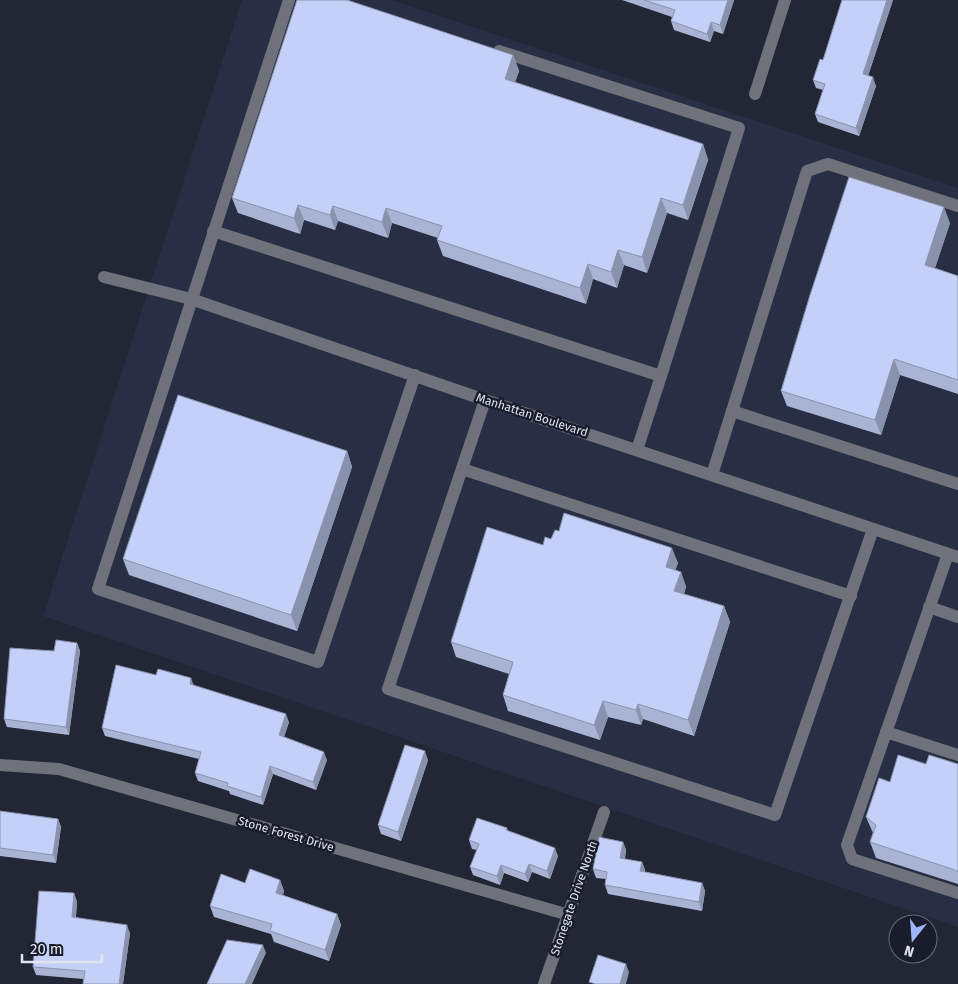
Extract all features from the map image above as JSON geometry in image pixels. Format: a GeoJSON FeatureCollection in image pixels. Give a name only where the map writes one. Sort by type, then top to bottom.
{"type":"FeatureCollection","features":[{"type":"Feature","properties":{"kind":"street"},"geometry":{"type":"LineString","coordinates":[[289,0],[98,589],[318,662],[415,376]]}},
{"type":"Feature","properties":{"kind":"street"},"geometry":{"type":"LineString","coordinates":[[755,94],[785,0]]}},
{"type":"Feature","properties":{"kind":"street"},"geometry":{"type":"LineString","coordinates":[[492,49],[739,128],[637,450]]}},
{"type":"Feature","properties":{"kind":"street"},"geometry":{"type":"LineString","coordinates":[[712,475],[807,171],[828,164],[958,206]]}},
{"type":"Feature","properties":{"kind":"street"},"geometry":{"type":"LineString","coordinates":[[213,231],[661,376]]}},
{"type":"Feature","properties":{"kind":"street","name":"Manhattan Boulevard"},"geometry":{"type":"LineString","coordinates":[[104,277],[191,299],[485,400],[953,555]]}},
{"type":"Feature","properties":{"kind":"street"},"geometry":{"type":"LineString","coordinates":[[485,400],[388,688],[775,815],[873,529]]}},
{"type":"Feature","properties":{"kind":"street"},"geometry":{"type":"LineString","coordinates":[[732,411],[958,484]]}},
{"type":"Feature","properties":{"kind":"street"},"geometry":{"type":"LineString","coordinates":[[462,469],[851,596]]}},
{"type":"Feature","properties":{"kind":"street"},"geometry":{"type":"LineString","coordinates":[[953,555],[929,608],[847,845],[852,859],[958,893]]}},
{"type":"Feature","properties":{"kind":"street"},"geometry":{"type":"LineString","coordinates":[[929,608],[958,617]]}},
{"type":"Feature","properties":{"kind":"street"},"geometry":{"type":"LineString","coordinates":[[886,732],[958,755]]}},
{"type":"Feature","properties":{"kind":"street","name":"Stone Forest Drive"},"geometry":{"type":"LineString","coordinates":[[0,765],[59,770],[569,915]]}},
{"type":"Feature","properties":{"kind":"street","name":"Stonegate Drive North"},"geometry":{"type":"LineString","coordinates":[[544,984],[604,812]]}},
{"type":"Feature","properties":{"kind":"shaded area"},"geometry":{"type":"Polygon","coordinates":[[[242,0],[392,0],[958,188],[958,927],[938,920],[938,914],[920,914],[43,616],[242,0]]]}},
{"type":"Feature","properties":{"kind":"building"},"geometry":{"type":"Polygon","coordinates":[[[297,0],[347,0],[513,55],[505,79],[703,144],[683,205],[661,198],[642,257],[618,250],[611,272],[588,264],[580,288],[437,240],[442,226],[386,208],[382,222],[333,206],[330,215],[298,205],[294,218],[232,198],[297,0]]]}},
{"type":"Feature","properties":{"kind":"building"},"geometry":{"type":"Polygon","coordinates":[[[644,0],[728,0],[720,25],[711,22],[707,34],[671,21],[675,10],[644,0]]]}},
{"type":"Feature","properties":{"kind":"building"},"geometry":{"type":"Polygon","coordinates":[[[842,0],[887,0],[863,74],[873,77],[856,128],[815,114],[825,84],[813,80],[820,59],[823,60],[842,0]]]}},
{"type":"Feature","properties":{"kind":"building"},"geometry":{"type":"Polygon","coordinates":[[[849,177],[944,207],[925,265],[958,276],[958,380],[894,359],[875,420],[781,391],[849,177]]]}},
{"type":"Feature","properties":{"kind":"building"},"geometry":{"type":"Polygon","coordinates":[[[178,395],[347,451],[291,615],[123,559],[178,395]]]}},
{"type":"Feature","properties":{"kind":"building"},"geometry":{"type":"Polygon","coordinates":[[[564,513],[672,548],[666,567],[681,572],[674,591],[724,606],[688,720],[638,704],[636,710],[603,701],[594,725],[503,695],[513,662],[451,642],[487,527],[543,545],[545,537],[551,539],[555,530],[559,531],[564,513]]]}},
{"type":"Feature","properties":{"kind":"building"},"geometry":{"type":"Polygon","coordinates":[[[56,640],[77,643],[66,727],[4,719],[10,648],[54,651],[56,640]]]}},
{"type":"Feature","properties":{"kind":"building"},"geometry":{"type":"Polygon","coordinates":[[[116,665],[156,675],[158,669],[191,678],[190,684],[286,714],[279,735],[324,752],[313,782],[270,766],[261,797],[227,786],[228,783],[195,773],[201,752],[102,728],[116,665]]]}},
{"type":"Feature","properties":{"kind":"building"},"geometry":{"type":"Polygon","coordinates":[[[405,745],[425,751],[398,832],[378,825],[405,745]]]}},
{"type":"Feature","properties":{"kind":"building"},"geometry":{"type":"Polygon","coordinates":[[[898,755],[926,764],[929,755],[958,764],[958,872],[870,842],[876,825],[866,817],[879,778],[890,782],[898,755]]]}},
{"type":"Feature","properties":{"kind":"building"},"geometry":{"type":"Polygon","coordinates":[[[0,811],[58,819],[53,855],[0,848],[0,811]]]}},
{"type":"Feature","properties":{"kind":"building"},"geometry":{"type":"Polygon","coordinates":[[[477,818],[555,848],[547,871],[529,864],[525,874],[501,865],[497,876],[470,867],[479,844],[469,840],[477,818]]]}},
{"type":"Feature","properties":{"kind":"building"},"geometry":{"type":"Polygon","coordinates":[[[599,837],[623,842],[620,858],[642,862],[640,871],[702,883],[699,902],[605,885],[607,872],[593,869],[599,837]]]}},
{"type":"Feature","properties":{"kind":"building"},"geometry":{"type":"Polygon","coordinates":[[[250,869],[280,880],[276,893],[337,914],[325,950],[270,931],[272,924],[210,906],[221,874],[245,883],[250,869]]]}},
{"type":"Feature","properties":{"kind":"building"},"geometry":{"type":"Polygon","coordinates":[[[39,891],[74,893],[72,917],[127,925],[119,984],[83,984],[85,971],[33,967],[39,891]]]}},
{"type":"Feature","properties":{"kind":"building"},"geometry":{"type":"Polygon","coordinates":[[[227,940],[263,945],[245,984],[207,984],[227,940]]]}},
{"type":"Feature","properties":{"kind":"building"},"geometry":{"type":"Polygon","coordinates":[[[598,955],[626,964],[620,984],[596,984],[589,982],[598,955]]]}}]}
